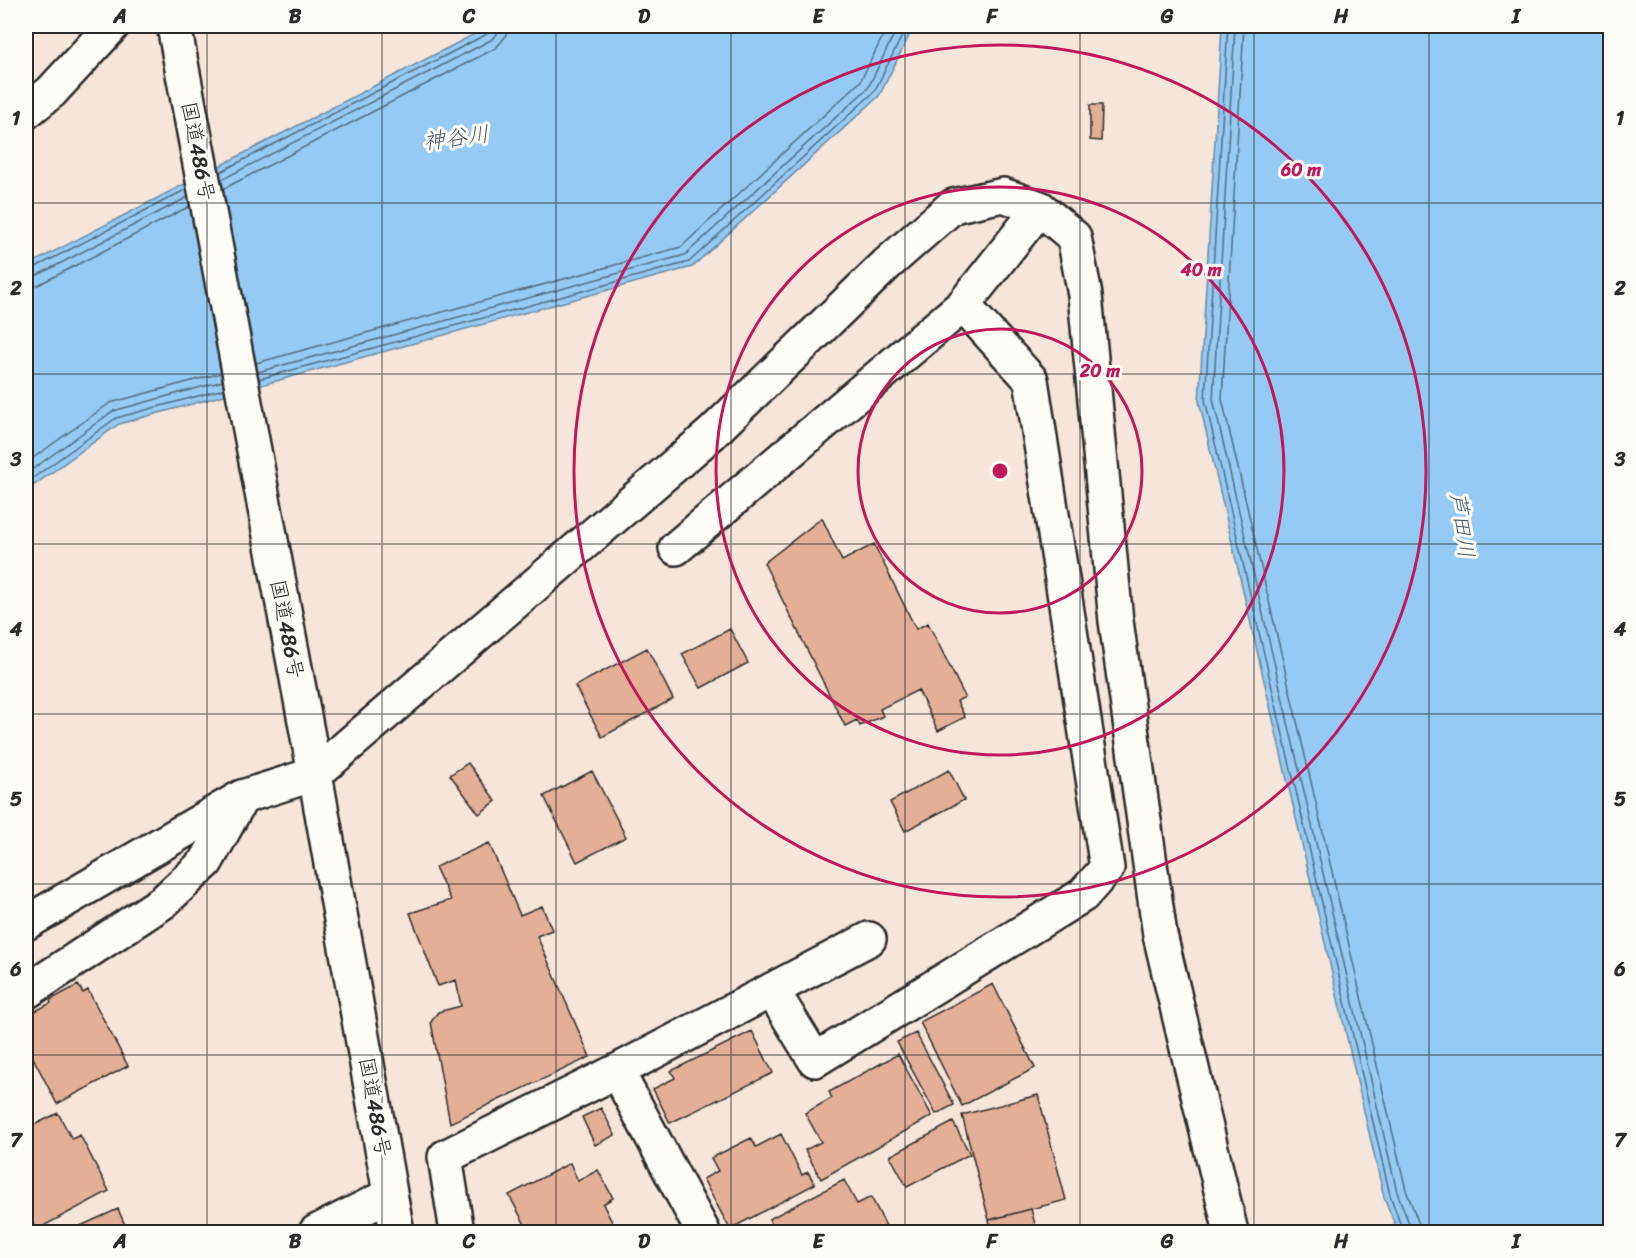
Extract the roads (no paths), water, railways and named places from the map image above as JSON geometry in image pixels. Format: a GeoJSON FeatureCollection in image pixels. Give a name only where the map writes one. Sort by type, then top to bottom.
{"type":"FeatureCollection","features":[{"type":"Feature","properties":{"kind":"main road"},"geometry":{"type":"LineString","coordinates":[[26,112],[51,92],[112,26]]}},
{"type":"Feature","properties":{"kind":"main road","name":"国道486号"},"geometry":{"type":"LineString","coordinates":[[174,26],[315,774],[397,1233]]}},
{"type":"Feature","properties":{"kind":"main road"},"geometry":{"type":"LineString","coordinates":[[26,923],[242,796],[315,774],[711,435],[886,264],[953,206],[1003,195],[1040,208],[1074,237],[1085,296],[1116,621],[1160,935],[1231,1233]]}},
{"type":"Feature","properties":{"kind":"main road"},"geometry":{"type":"LineString","coordinates":[[676,548],[963,305],[1040,208]]}},
{"type":"Feature","properties":{"kind":"main road"},"geometry":{"type":"LineString","coordinates":[[772,990],[815,1060],[1083,895],[1107,868],[1031,380],[963,305]]}},
{"type":"Feature","properties":{"kind":"main road"},"geometry":{"type":"LineString","coordinates":[[26,992],[163,902],[206,862],[242,796]]}},
{"type":"Feature","properties":{"kind":"main road"},"geometry":{"type":"LineString","coordinates":[[457,1233],[446,1157],[870,939]]}},
{"type":"Feature","properties":{"kind":"main road"},"geometry":{"type":"LineString","coordinates":[[617,1071],[704,1233]]}},
{"type":"Feature","properties":{"kind":"main road"},"geometry":{"type":"LineString","coordinates":[[316,1233],[390,1195]]}},
{"type":"Feature","properties":{"kind":"water","name":"神谷川"},"geometry":{"type":"Polygon","coordinates":[[[490,26],[914,26],[879,96],[692,267],[119,424],[26,491],[26,266],[490,26]]]}},
{"type":"Feature","properties":{"kind":"water","name":"芦田川"},"geometry":{"type":"Polygon","coordinates":[[[1222,26],[1610,26],[1610,1232],[1398,1232],[1384,1197],[1199,401],[1222,26]]]}}]}
